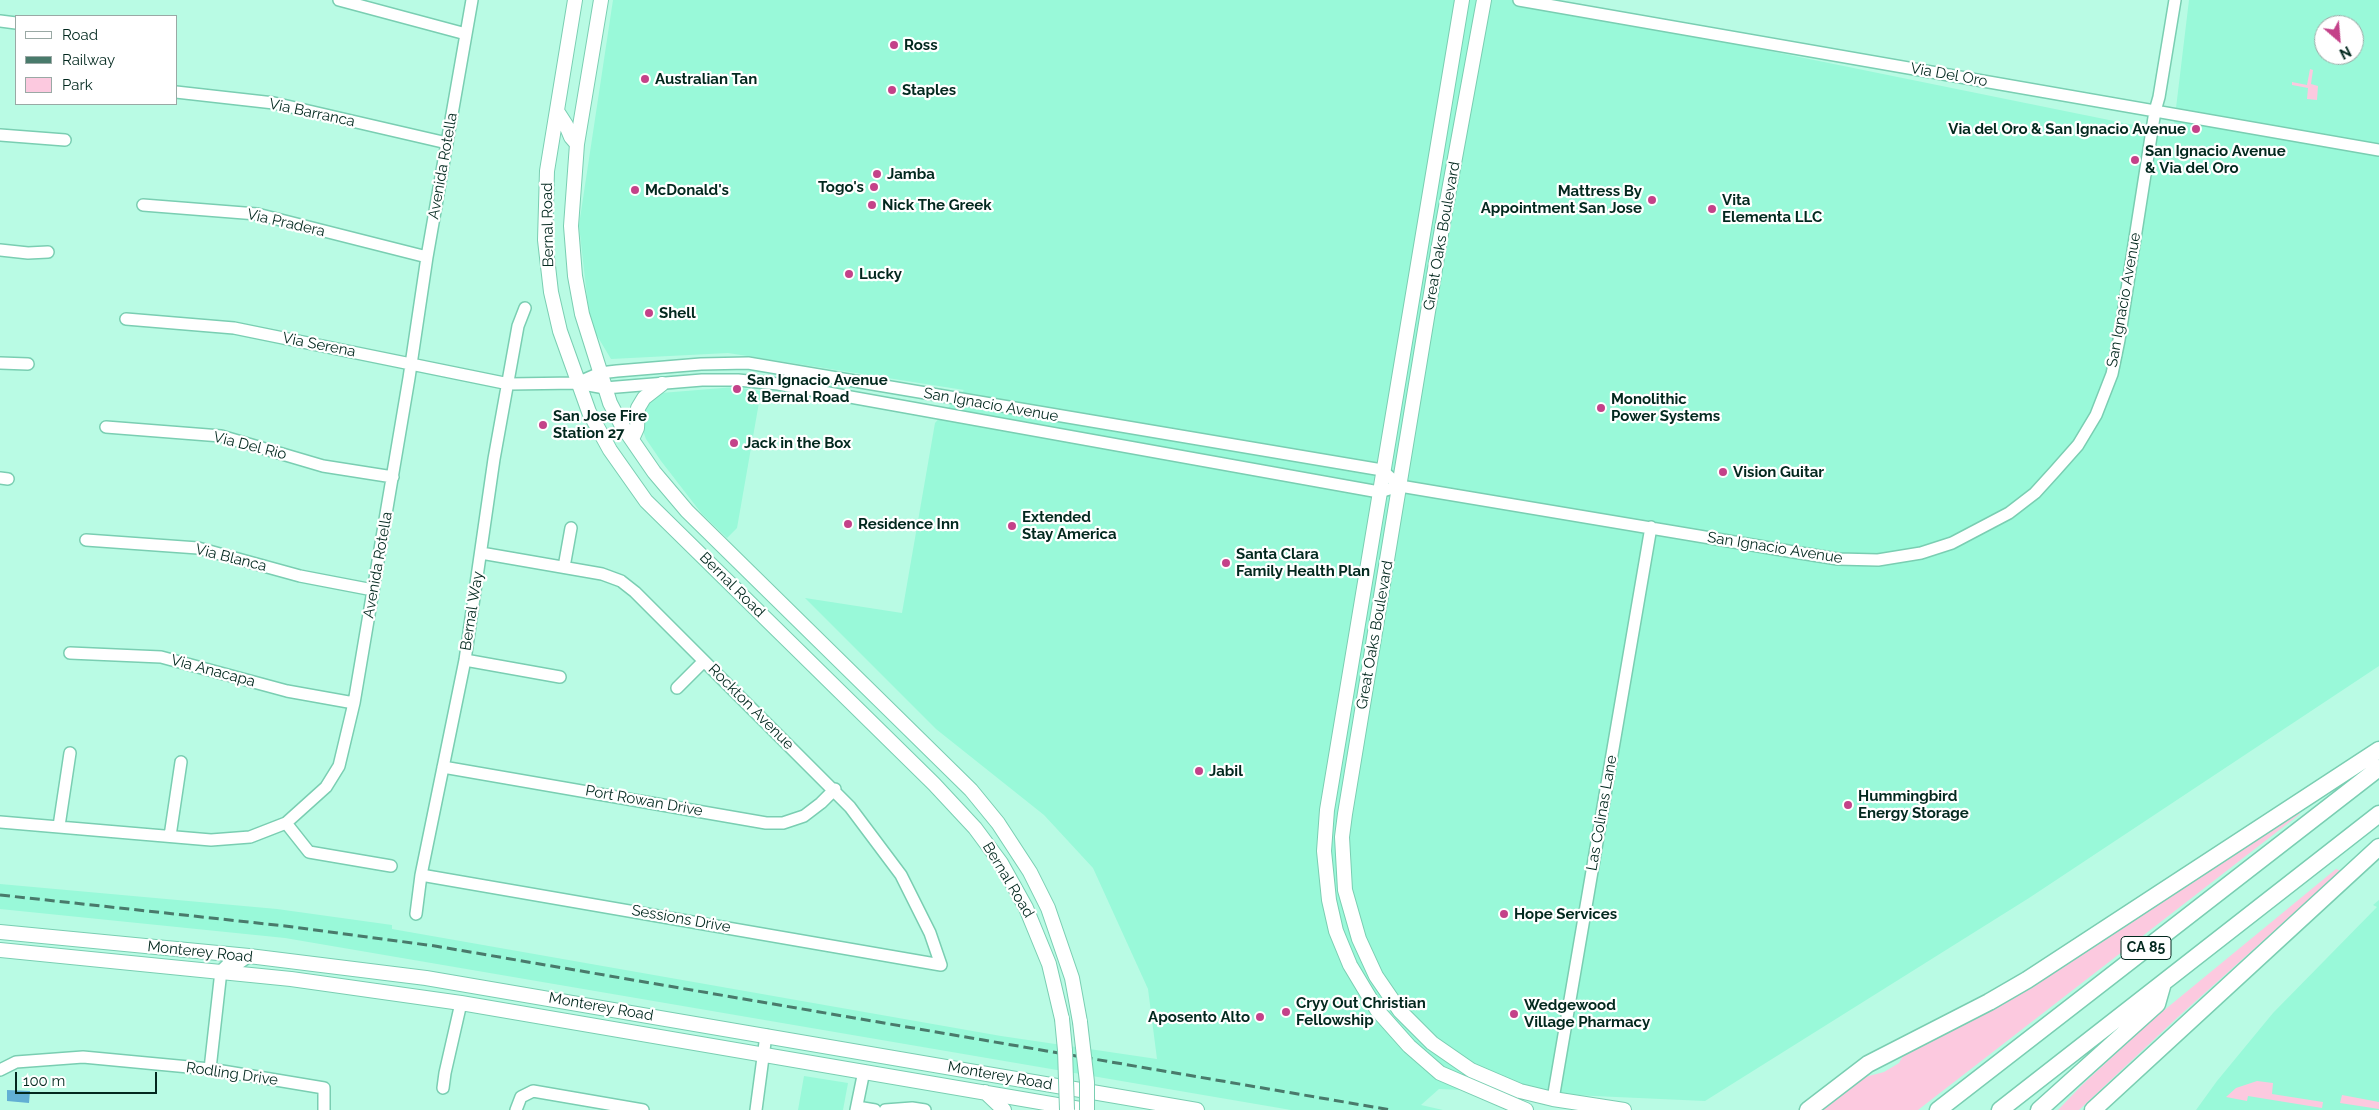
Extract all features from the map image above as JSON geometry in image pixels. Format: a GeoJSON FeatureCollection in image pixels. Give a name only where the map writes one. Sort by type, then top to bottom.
{"type":"FeatureCollection","features":[{"type":"Feature","properties":{"kind":"highway"},"geometry":{"type":"LineString","coordinates":[[1808,1110],[1868,1064],[1989,1002],[2027,980],[2379,750]]}},
{"type":"Feature","properties":{"kind":"highway","name":"CA 85"},"geometry":{"type":"LineString","coordinates":[[1938,1110],[2379,768]]}},
{"type":"Feature","properties":{"kind":"highway","name":"CA 85"},"geometry":{"type":"LineString","coordinates":[[2000,1110],[2379,814]]}},
{"type":"Feature","properties":{"kind":"highway"},"geometry":{"type":"LineString","coordinates":[[2093,1110],[2379,847]]}},
{"type":"Feature","properties":{"kind":"highway"},"geometry":{"type":"LineString","coordinates":[[2039,1110],[2157,1004],[2163,983]]}},
{"type":"Feature","properties":{"kind":"main road","name":"Bernal Road"},"geometry":{"type":"LineString","coordinates":[[575,0],[548,171],[545,240],[555,313],[577,383],[589,412],[610,450],[646,501],[959,810],[989,845],[1016,887],[1036,929],[1049,964],[1062,1018],[1066,1059],[1067,1110]]}},
{"type":"Feature","properties":{"kind":"main road","name":"Bernal Road"},"geometry":{"type":"LineString","coordinates":[[602,0],[577,144],[571,204],[572,256],[582,314],[605,388],[617,417],[654,472],[687,510],[971,790],[998,823],[1030,872],[1048,908],[1072,978],[1080,1022],[1087,1082],[1087,1110]]}},
{"type":"Feature","properties":{"kind":"main road","name":"Great Oaks Boulevard"},"geometry":{"type":"LineString","coordinates":[[1462,0],[1378,492],[1327,810],[1324,851],[1332,913],[1347,956],[1377,1010],[1409,1046],[1440,1073],[1526,1110]]}},
{"type":"Feature","properties":{"kind":"main road","name":"Great Oaks Boulevard"},"geometry":{"type":"LineString","coordinates":[[1484,0],[1440,244],[1345,814],[1343,869],[1352,917],[1366,957],[1376,976],[1400,1011],[1432,1043],[1450,1057],[1495,1082],[1520,1091],[1553,1099],[1624,1110]]}},
{"type":"Feature","properties":{"kind":"main road"},"geometry":{"type":"LineString","coordinates":[[557,111],[571,137],[577,144]]}},
{"type":"Feature","properties":{"kind":"main road"},"geometry":{"type":"LineString","coordinates":[[1423,234],[1440,244]]}},
{"type":"Feature","properties":{"kind":"main road"},"geometry":{"type":"LineString","coordinates":[[632,438],[637,428],[638,408],[644,398],[662,384]]}},
{"type":"Feature","properties":{"kind":"main road"},"geometry":{"type":"LineString","coordinates":[[1344,708],[1362,710]]}},
{"type":"Feature","properties":{"kind":"main road","name":"Monterey Road"},"geometry":{"type":"LineString","coordinates":[[0,932],[249,956],[484,987],[1197,1110]]}},
{"type":"Feature","properties":{"kind":"main road","name":"Monterey Road"},"geometry":{"type":"LineString","coordinates":[[0,950],[221,971],[461,1002],[985,1092],[1024,1104],[1087,1110]]}},
{"type":"Feature","properties":{"kind":"main road"},"geometry":{"type":"LineString","coordinates":[[1024,1104],[1030,1081]]}},
{"type":"Feature","properties":{"kind":"main road"},"geometry":{"type":"LineString","coordinates":[[985,1092],[1004,1110]]}},
{"type":"Feature","properties":{"kind":"main road"},"geometry":{"type":"LineString","coordinates":[[1511,1104],[1520,1101],[1544,1106],[1548,1105],[1553,1099]]}},
{"type":"Feature","properties":{"kind":"street"},"geometry":{"type":"LineString","coordinates":[[339,0],[466,34]]}},
{"type":"Feature","properties":{"kind":"street","name":"Avenida Rotella"},"geometry":{"type":"LineString","coordinates":[[0,822],[212,840],[250,837],[286,823],[326,787],[339,766],[354,703],[393,477],[427,257],[472,0]]}},
{"type":"Feature","properties":{"kind":"street","name":"Via Del Oro"},"geometry":{"type":"LineString","coordinates":[[1518,0],[2379,150]]}},
{"type":"Feature","properties":{"kind":"street","name":"San Ignacio Avenue"},"geometry":{"type":"LineString","coordinates":[[510,384],[577,383],[605,388],[738,380],[778,384],[1378,492],[1400,486],[1521,508],[1576,514],[1838,559],[1878,560],[1921,553],[1952,543],[2009,513],[2035,492],[2078,445],[2096,415],[2112,374],[2175,0]]}},
{"type":"Feature","properties":{"kind":"street"},"geometry":{"type":"LineString","coordinates":[[0,21],[15,23]]}},
{"type":"Feature","properties":{"kind":"street","name":"Via Barranca"},"geometry":{"type":"LineString","coordinates":[[178,92],[274,103],[447,143]]}},
{"type":"Feature","properties":{"kind":"street"},"geometry":{"type":"LineString","coordinates":[[0,135],[65,140]]}},
{"type":"Feature","properties":{"kind":"street","name":"Via Pradera"},"geometry":{"type":"LineString","coordinates":[[143,205],[256,214],[427,257]]}},
{"type":"Feature","properties":{"kind":"street"},"geometry":{"type":"LineString","coordinates":[[0,250],[28,253],[48,252]]}},
{"type":"Feature","properties":{"kind":"street","name":"Bernal Way"},"geometry":{"type":"LineString","coordinates":[[416,914],[465,660],[494,460],[510,384],[518,326],[526,308]]}},
{"type":"Feature","properties":{"kind":"street","name":"Via Serena"},"geometry":{"type":"LineString","coordinates":[[126,319],[234,328],[510,384]]}},
{"type":"Feature","properties":{"kind":"street","name":"San Ignacio Avenue"},"geometry":{"type":"LineString","coordinates":[[577,383],[600,373],[739,362],[1382,470]]}},
{"type":"Feature","properties":{"kind":"street"},"geometry":{"type":"LineString","coordinates":[[0,363],[28,364]]}},
{"type":"Feature","properties":{"kind":"street"},"geometry":{"type":"LineString","coordinates":[[880,403],[888,387]]}},
{"type":"Feature","properties":{"kind":"street","name":"Via Del Rio"},"geometry":{"type":"LineString","coordinates":[[106,427],[221,436],[323,466],[393,477]]}},
{"type":"Feature","properties":{"kind":"street"},"geometry":{"type":"LineString","coordinates":[[1382,470],[1400,486]]}},
{"type":"Feature","properties":{"kind":"street"},"geometry":{"type":"LineString","coordinates":[[564,567],[571,528]]}},
{"type":"Feature","properties":{"kind":"street","name":"Las Colinas Lane"},"geometry":{"type":"LineString","coordinates":[[1553,1099],[1651,528]]}},
{"type":"Feature","properties":{"kind":"street","name":"Via Blanca"},"geometry":{"type":"LineString","coordinates":[[86,540],[198,548],[300,576],[373,590]]}},
{"type":"Feature","properties":{"kind":"street","name":"Rockton Avenue"},"geometry":{"type":"LineString","coordinates":[[481,553],[602,574],[621,582],[634,592],[850,807],[901,875],[930,933],[941,965]]}},
{"type":"Feature","properties":{"kind":"street","name":"Via Anacapa"},"geometry":{"type":"LineString","coordinates":[[70,653],[161,657],[287,691],[354,703]]}},
{"type":"Feature","properties":{"kind":"street"},"geometry":{"type":"LineString","coordinates":[[465,660],[560,677]]}},
{"type":"Feature","properties":{"kind":"street"},"geometry":{"type":"LineString","coordinates":[[677,688],[704,661]]}},
{"type":"Feature","properties":{"kind":"street"},"geometry":{"type":"LineString","coordinates":[[59,826],[70,754]]}},
{"type":"Feature","properties":{"kind":"street"},"geometry":{"type":"LineString","coordinates":[[170,836],[181,762]]}},
{"type":"Feature","properties":{"kind":"street","name":"Port Rowan Drive"},"geometry":{"type":"LineString","coordinates":[[443,767],[766,823],[783,823],[804,816],[821,804],[835,790]]}},
{"type":"Feature","properties":{"kind":"street"},"geometry":{"type":"LineString","coordinates":[[286,823],[309,852],[391,866]]}},
{"type":"Feature","properties":{"kind":"street","name":"Sessions Drive"},"geometry":{"type":"LineString","coordinates":[[422,875],[941,965]]}},
{"type":"Feature","properties":{"kind":"street"},"geometry":{"type":"LineString","coordinates":[[210,1069],[221,971],[229,964],[238,964],[249,956]]}},
{"type":"Feature","properties":{"kind":"street"},"geometry":{"type":"LineString","coordinates":[[443,1088],[461,1002]]}},
{"type":"Feature","properties":{"kind":"street"},"geometry":{"type":"LineString","coordinates":[[756,1110],[766,1035]]}},
{"type":"Feature","properties":{"kind":"street","name":"Rodling Drive"},"geometry":{"type":"LineString","coordinates":[[0,1070],[16,1062],[83,1057],[210,1069],[324,1088],[324,1110]]}},
{"type":"Feature","properties":{"kind":"street"},"geometry":{"type":"LineString","coordinates":[[864,1071],[856,1108],[875,1110]]}},
{"type":"Feature","properties":{"kind":"street"},"geometry":{"type":"LineString","coordinates":[[516,1110],[521,1097],[533,1091],[643,1110]]}},
{"type":"Feature","properties":{"kind":"street"},"geometry":{"type":"LineString","coordinates":[[885,1110],[912,1108],[924,1110]]}},
{"type":"Feature","properties":{"kind":"shaded area"},"geometry":{"type":"Polygon","coordinates":[[[613,0],[1519,0],[2173,133],[2189,0],[2379,0],[2379,666],[2029,898],[1705,1101],[1439,1089],[1421,1105],[1443,1110],[1291,1110],[285,938],[0,909],[0,884],[277,909],[392,925],[392,929],[1001,1036],[1157,1059],[1148,989],[1093,868],[1044,815],[936,729],[805,598],[902,613],[935,423],[964,390],[728,353],[611,359],[590,324],[579,225],[613,0]]]}},
{"type":"Feature","properties":{"kind":"shaded area"},"geometry":{"type":"Polygon","coordinates":[[[735,387],[761,391],[737,528],[727,538],[702,514],[661,461],[646,439],[637,415],[646,400],[661,393],[735,387]]]}},
{"type":"Feature","properties":{"kind":"shaded area"},"geometry":{"type":"Polygon","coordinates":[[[2379,900],[2379,1110],[2196,1110],[2217,1081],[2273,1013],[2377,907],[2373,905],[2379,900]]]}},
{"type":"Feature","properties":{"kind":"shaded area"},"geometry":{"type":"Polygon","coordinates":[[[804,1076],[848,1083],[843,1110],[798,1110],[804,1076]]]}},
{"type":"Feature","properties":{"kind":"green space"},"geometry":{"type":"Polygon","coordinates":[[[2310,69],[2313,70],[2311,84],[2318,86],[2317,100],[2307,99],[2308,88],[2292,85],[2292,82],[2307,85],[2310,69]]]}},
{"type":"Feature","properties":{"kind":"green space"},"geometry":{"type":"Polygon","coordinates":[[[2296,808],[2300,814],[1918,1110],[1823,1110],[1865,1077],[1884,1072],[1899,1063],[1903,1056],[1990,1010],[2296,808]]]}},
{"type":"Feature","properties":{"kind":"green space"},"geometry":{"type":"Polygon","coordinates":[[[2336,869],[2341,871],[2178,1017],[2079,1110],[2058,1110],[2151,1021],[2336,869]]]}},
{"type":"Feature","properties":{"kind":"green space"},"geometry":{"type":"Polygon","coordinates":[[[2257,1081],[2273,1083],[2272,1094],[2323,1102],[2322,1108],[2248,1096],[2247,1101],[2226,1097],[2236,1088],[2257,1081]]]}},
{"type":"Feature","properties":{"kind":"green space"},"geometry":{"type":"Polygon","coordinates":[[[2342,1095],[2379,1102],[2379,1109],[2340,1103],[2342,1095]]]}},
{"type":"Feature","properties":{"kind":"water"},"geometry":{"type":"Polygon","coordinates":[[[7,1090],[30,1091],[29,1103],[7,1101],[7,1090]]]}},
{"type":"Feature","properties":{"kind":"railway"},"geometry":{"type":"LineString","coordinates":[[0,895],[285,926],[435,946],[1391,1110]]}},
{"type":"Feature","properties":{"kind":"place","name":"Ross"},"geometry":{"type":"Point","coordinates":[894,45]}},
{"type":"Feature","properties":{"kind":"place","name":"Australian Tan"},"geometry":{"type":"Point","coordinates":[645,79]}},
{"type":"Feature","properties":{"kind":"place","name":"Staples"},"geometry":{"type":"Point","coordinates":[892,90]}},
{"type":"Feature","properties":{"kind":"place","name":"Via del Oro & San Ignacio Avenue"},"geometry":{"type":"Point","coordinates":[2196,129]}},
{"type":"Feature","properties":{"kind":"place","name":"San Ignacio Avenue & Via del Oro"},"geometry":{"type":"Point","coordinates":[2135,160]}},
{"type":"Feature","properties":{"kind":"place","name":"Jamba"},"geometry":{"type":"Point","coordinates":[877,174]}},
{"type":"Feature","properties":{"kind":"place","name":"Togo's"},"geometry":{"type":"Point","coordinates":[874,187]}},
{"type":"Feature","properties":{"kind":"place","name":"McDonald's"},"geometry":{"type":"Point","coordinates":[635,190]}},
{"type":"Feature","properties":{"kind":"place","name":"Mattress By Appointment San Jose"},"geometry":{"type":"Point","coordinates":[1652,200]}},
{"type":"Feature","properties":{"kind":"place","name":"Nick The Greek"},"geometry":{"type":"Point","coordinates":[872,205]}},
{"type":"Feature","properties":{"kind":"place","name":"Vita Elementa LLC"},"geometry":{"type":"Point","coordinates":[1712,209]}},
{"type":"Feature","properties":{"kind":"place","name":"Lucky"},"geometry":{"type":"Point","coordinates":[849,274]}},
{"type":"Feature","properties":{"kind":"place","name":"Shell"},"geometry":{"type":"Point","coordinates":[649,313]}},
{"type":"Feature","properties":{"kind":"place","name":"San Ignacio Avenue & Bernal Road"},"geometry":{"type":"Point","coordinates":[737,389]}},
{"type":"Feature","properties":{"kind":"place","name":"Monolithic Power Systems"},"geometry":{"type":"Point","coordinates":[1601,408]}},
{"type":"Feature","properties":{"kind":"place","name":"San Jose Fire Station 27"},"geometry":{"type":"Point","coordinates":[543,425]}},
{"type":"Feature","properties":{"kind":"place","name":"Jack in the Box"},"geometry":{"type":"Point","coordinates":[734,443]}},
{"type":"Feature","properties":{"kind":"place","name":"Vision Guitar"},"geometry":{"type":"Point","coordinates":[1723,472]}},
{"type":"Feature","properties":{"kind":"place","name":"Residence Inn"},"geometry":{"type":"Point","coordinates":[848,524]}},
{"type":"Feature","properties":{"kind":"place","name":"Extended Stay America"},"geometry":{"type":"Point","coordinates":[1012,526]}},
{"type":"Feature","properties":{"kind":"place","name":"Santa Clara Family Health Plan"},"geometry":{"type":"Point","coordinates":[1226,563]}},
{"type":"Feature","properties":{"kind":"place","name":"Jabil"},"geometry":{"type":"Point","coordinates":[1199,771]}},
{"type":"Feature","properties":{"kind":"place","name":"Hummingbird Energy Storage"},"geometry":{"type":"Point","coordinates":[1848,805]}},
{"type":"Feature","properties":{"kind":"place","name":"Hope Services"},"geometry":{"type":"Point","coordinates":[1504,914]}},
{"type":"Feature","properties":{"kind":"place","name":"Cryy Out Christian Fellowship"},"geometry":{"type":"Point","coordinates":[1286,1012]}},
{"type":"Feature","properties":{"kind":"place","name":"Wedgewood Village Pharmacy"},"geometry":{"type":"Point","coordinates":[1514,1014]}},
{"type":"Feature","properties":{"kind":"place","name":"Aposento Alto"},"geometry":{"type":"Point","coordinates":[1260,1017]}}]}
